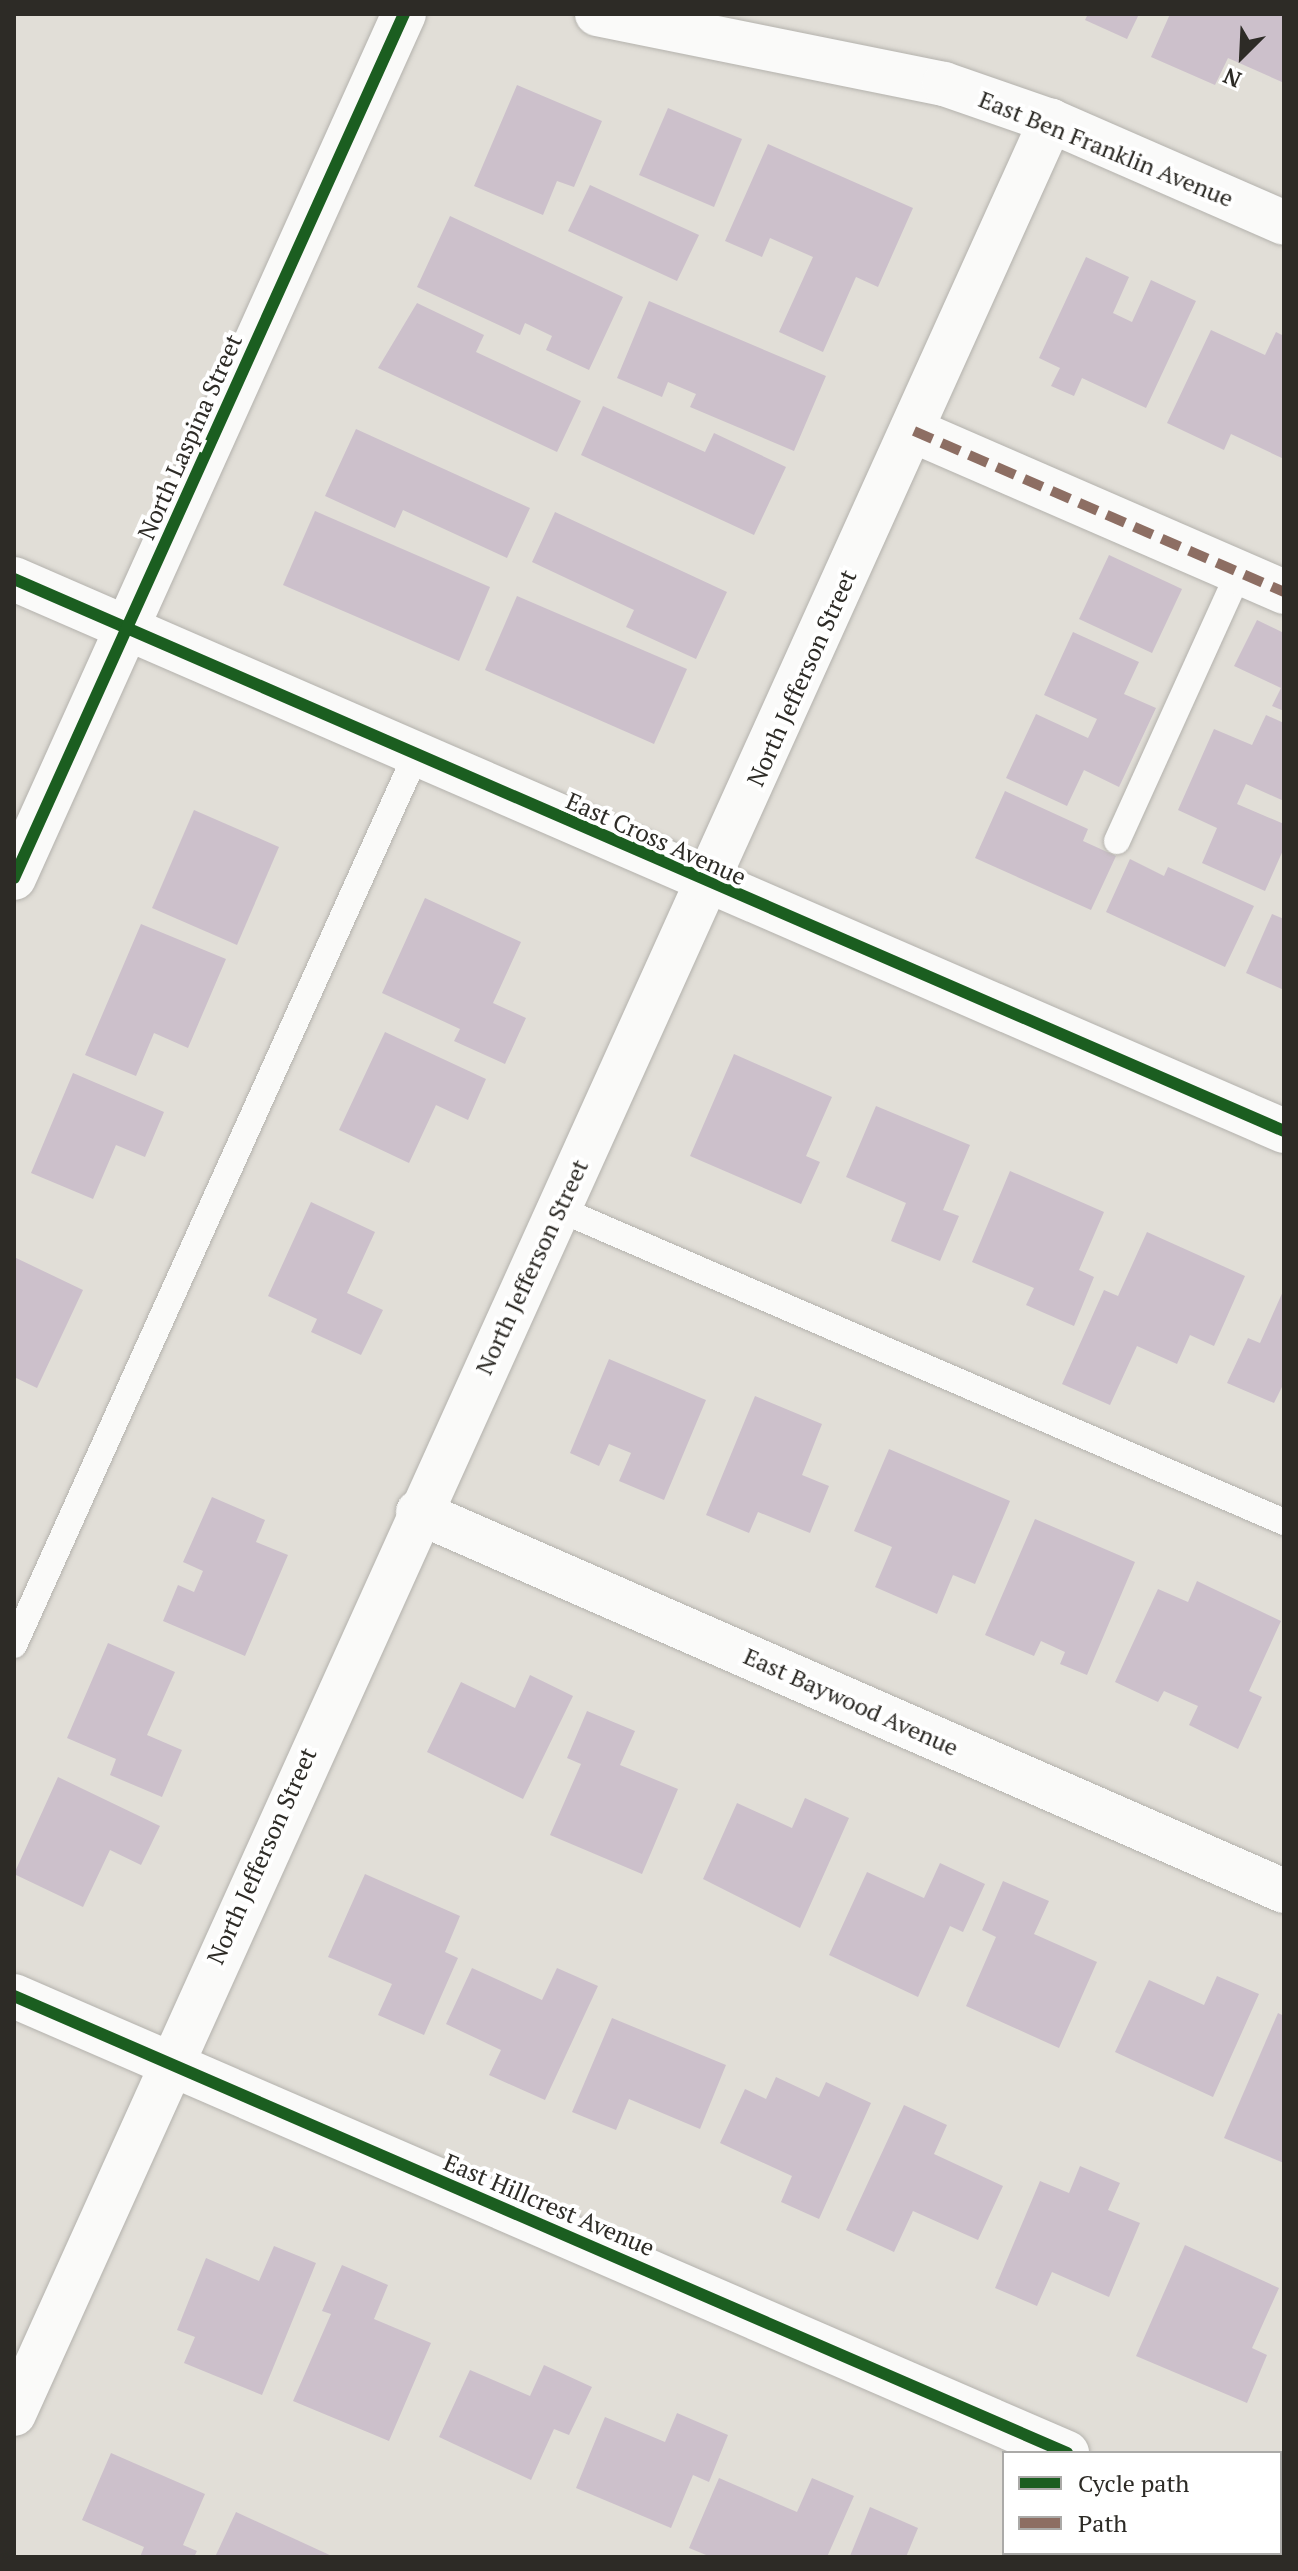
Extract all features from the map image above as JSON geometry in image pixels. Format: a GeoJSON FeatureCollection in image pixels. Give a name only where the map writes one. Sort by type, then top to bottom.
{"type":"FeatureCollection","features":[{"type":"Feature","properties":{"kind":"street","name":"North Laspina Street"},"geometry":{"type":"LineString","coordinates":[[14,878],[404,14]]}},
{"type":"Feature","properties":{"kind":"street","name":"East Ben Franklin Avenue"},"geometry":{"type":"LineString","coordinates":[[597,14],[930,81],[1051,121],[1284,223]]}},
{"type":"Feature","properties":{"kind":"street","name":"North Jefferson Street"},"geometry":{"type":"LineString","coordinates":[[14,2414],[418,1512],[710,886],[1051,121]]}},
{"type":"Feature","properties":{"kind":"street"},"geometry":{"type":"LineString","coordinates":[[914,431],[1284,592]]}},
{"type":"Feature","properties":{"kind":"street","name":"East Cross Avenue"},"geometry":{"type":"LineString","coordinates":[[14,579],[710,886],[1284,1131]]}},
{"type":"Feature","properties":{"kind":"street","name":"East Baywood Avenue"},"geometry":{"type":"LineString","coordinates":[[418,1512],[1284,1891]]}},
{"type":"Feature","properties":{"kind":"street","name":"East Hillcrest Avenue"},"geometry":{"type":"LineString","coordinates":[[14,1996],[1062,2451]]}},
{"type":"Feature","properties":{"kind":"lane"},"geometry":{"type":"LineString","coordinates":[[1117,841],[1239,572]]}},
{"type":"Feature","properties":{"kind":"lane"},"geometry":{"type":"LineString","coordinates":[[14,1645],[415,757]]}},
{"type":"Feature","properties":{"kind":"lane"},"geometry":{"type":"LineString","coordinates":[[559,1209],[1284,1522]]}},
{"type":"Feature","properties":{"kind":"building"},"geometry":{"type":"Polygon","coordinates":[[[1088,14],[1139,14],[1127,39],[1085,20],[1088,14]]]}},
{"type":"Feature","properties":{"kind":"building"},"geometry":{"type":"Polygon","coordinates":[[[1170,14],[1284,14],[1282,82],[1228,58],[1215,85],[1151,57],[1170,14]]]}},
{"type":"Feature","properties":{"kind":"building"},"geometry":{"type":"Polygon","coordinates":[[[517,85],[602,121],[574,187],[557,181],[543,215],[474,186],[517,85]]]}},
{"type":"Feature","properties":{"kind":"building"},"geometry":{"type":"Polygon","coordinates":[[[668,108],[742,139],[714,207],[639,175],[668,108]]]}},
{"type":"Feature","properties":{"kind":"building"},"geometry":{"type":"Polygon","coordinates":[[[768,144],[913,208],[878,287],[856,277],[823,352],[779,332],[813,257],[770,238],[762,257],[725,241],[768,144]]]}},
{"type":"Feature","properties":{"kind":"building"},"geometry":{"type":"Polygon","coordinates":[[[590,185],[699,235],[677,281],[568,231],[590,185]]]}},
{"type":"Feature","properties":{"kind":"building"},"geometry":{"type":"Polygon","coordinates":[[[450,216],[623,297],[589,370],[546,350],[552,336],[525,323],[520,335],[417,287],[450,216]]]}},
{"type":"Feature","properties":{"kind":"building"},"geometry":{"type":"Polygon","coordinates":[[[1086,257],[1129,277],[1113,313],[1132,322],[1151,280],[1196,301],[1146,408],[1082,378],[1074,396],[1051,386],[1060,368],[1039,358],[1086,257]]]}},
{"type":"Feature","properties":{"kind":"building"},"geometry":{"type":"Polygon","coordinates":[[[649,301],[826,376],[794,451],[690,407],[696,394],[668,382],[662,397],[617,378],[649,301]]]}},
{"type":"Feature","properties":{"kind":"building"},"geometry":{"type":"Polygon","coordinates":[[[417,303],[484,335],[476,352],[581,401],[557,452],[378,368],[417,303]]]}},
{"type":"Feature","properties":{"kind":"building"},"geometry":{"type":"Polygon","coordinates":[[[1211,330],[1265,355],[1276,332],[1284,336],[1284,459],[1231,434],[1224,450],[1167,423],[1211,330]]]}},
{"type":"Feature","properties":{"kind":"building"},"geometry":{"type":"Polygon","coordinates":[[[603,406],[705,452],[714,433],[786,467],[754,535],[581,455],[603,406]]]}},
{"type":"Feature","properties":{"kind":"building"},"geometry":{"type":"Polygon","coordinates":[[[356,429],[530,508],[507,558],[403,510],[395,528],[325,496],[356,429]]]}},
{"type":"Feature","properties":{"kind":"building"},"geometry":{"type":"Polygon","coordinates":[[[315,511],[490,587],[459,661],[283,585],[315,511]]]}},
{"type":"Feature","properties":{"kind":"building"},"geometry":{"type":"Polygon","coordinates":[[[555,512],[727,592],[696,659],[626,627],[634,610],[532,562],[555,512]]]}},
{"type":"Feature","properties":{"kind":"building"},"geometry":{"type":"Polygon","coordinates":[[[1109,555],[1182,589],[1152,653],[1079,619],[1109,555]]]}},
{"type":"Feature","properties":{"kind":"building"},"geometry":{"type":"Polygon","coordinates":[[[517,596],[687,669],[654,744],[485,670],[517,596]]]}},
{"type":"Feature","properties":{"kind":"building"},"geometry":{"type":"Polygon","coordinates":[[[1257,620],[1284,633],[1284,711],[1272,706],[1281,688],[1234,666],[1257,620]]]}},
{"type":"Feature","properties":{"kind":"building"},"geometry":{"type":"Polygon","coordinates":[[[1073,632],[1139,662],[1124,694],[1156,708],[1119,787],[1084,770],[1067,806],[1006,778],[1036,714],[1088,738],[1097,719],[1044,695],[1073,632]]]}},
{"type":"Feature","properties":{"kind":"building"},"geometry":{"type":"Polygon","coordinates":[[[1266,715],[1284,723],[1284,801],[1246,784],[1237,804],[1284,824],[1284,848],[1265,891],[1202,863],[1217,828],[1178,810],[1214,729],[1252,745],[1266,715]]]}},
{"type":"Feature","properties":{"kind":"building"},"geometry":{"type":"Polygon","coordinates":[[[1005,791],[1088,829],[1083,841],[1116,856],[1091,910],[975,858],[1005,791]]]}},
{"type":"Feature","properties":{"kind":"building"},"geometry":{"type":"Polygon","coordinates":[[[194,810],[279,847],[237,945],[152,908],[194,810]]]}},
{"type":"Feature","properties":{"kind":"building"},"geometry":{"type":"Polygon","coordinates":[[[1130,859],[1164,876],[1168,867],[1254,906],[1225,967],[1106,912],[1130,859]]]}},
{"type":"Feature","properties":{"kind":"building"},"geometry":{"type":"Polygon","coordinates":[[[425,898],[521,942],[493,1003],[526,1018],[505,1064],[454,1041],[460,1029],[382,993],[425,898]]]}},
{"type":"Feature","properties":{"kind":"building"},"geometry":{"type":"Polygon","coordinates":[[[1272,914],[1284,919],[1284,990],[1246,973],[1272,914]]]}},
{"type":"Feature","properties":{"kind":"building"},"geometry":{"type":"Polygon","coordinates":[[[141,924],[226,959],[188,1048],[154,1033],[136,1076],[85,1055],[141,924]]]}},
{"type":"Feature","properties":{"kind":"building"},"geometry":{"type":"Polygon","coordinates":[[[385,1032],[486,1079],[468,1120],[436,1105],[409,1163],[339,1130],[385,1032]]]}},
{"type":"Feature","properties":{"kind":"building"},"geometry":{"type":"Polygon","coordinates":[[[734,1054],[832,1097],[806,1156],[820,1162],[801,1204],[690,1156],[734,1054]]]}},
{"type":"Feature","properties":{"kind":"building"},"geometry":{"type":"Polygon","coordinates":[[[73,1073],[164,1112],[145,1157],[116,1145],[93,1199],[31,1173],[73,1073]]]}},
{"type":"Feature","properties":{"kind":"building"},"geometry":{"type":"Polygon","coordinates":[[[876,1106],[970,1145],[943,1210],[959,1216],[940,1261],[891,1241],[906,1203],[846,1177],[876,1106]]]}},
{"type":"Feature","properties":{"kind":"building"},"geometry":{"type":"Polygon","coordinates":[[[1010,1171],[1104,1212],[1079,1270],[1094,1277],[1074,1326],[1026,1305],[1034,1288],[972,1262],[1010,1171]]]}},
{"type":"Feature","properties":{"kind":"building"},"geometry":{"type":"Polygon","coordinates":[[[311,1202],[375,1232],[347,1293],[383,1310],[361,1355],[311,1332],[317,1319],[268,1296],[311,1202]]]}},
{"type":"Feature","properties":{"kind":"building"},"geometry":{"type":"Polygon","coordinates":[[[1147,1232],[1245,1276],[1214,1346],[1190,1335],[1177,1364],[1137,1346],[1110,1405],[1062,1384],[1104,1290],[1118,1296],[1147,1232]]]}},
{"type":"Feature","properties":{"kind":"building"},"geometry":{"type":"Polygon","coordinates":[[[14,1257],[83,1290],[37,1388],[14,1377],[14,1257]]]}},
{"type":"Feature","properties":{"kind":"building"},"geometry":{"type":"Polygon","coordinates":[[[1284,1289],[1284,1383],[1274,1403],[1227,1383],[1248,1338],[1260,1343],[1284,1289]]]}},
{"type":"Feature","properties":{"kind":"building"},"geometry":{"type":"Polygon","coordinates":[[[609,1359],[706,1400],[664,1500],[619,1481],[631,1453],[609,1444],[599,1466],[570,1453],[609,1359]]]}},
{"type":"Feature","properties":{"kind":"building"},"geometry":{"type":"Polygon","coordinates":[[[755,1396],[822,1424],[802,1475],[829,1486],[810,1533],[758,1512],[749,1533],[706,1515],[755,1396]]]}},
{"type":"Feature","properties":{"kind":"building"},"geometry":{"type":"Polygon","coordinates":[[[889,1449],[1010,1501],[975,1584],[953,1575],[937,1614],[875,1587],[892,1547],[854,1531],[889,1449]]]}},
{"type":"Feature","properties":{"kind":"building"},"geometry":{"type":"Polygon","coordinates":[[[212,1497],[265,1520],[256,1542],[288,1555],[245,1656],[163,1621],[178,1585],[194,1592],[203,1571],[183,1562],[212,1497]]]}},
{"type":"Feature","properties":{"kind":"building"},"geometry":{"type":"Polygon","coordinates":[[[1035,1519],[1135,1562],[1087,1675],[1060,1664],[1065,1652],[1041,1641],[1034,1656],[985,1635],[1035,1519]]]}},
{"type":"Feature","properties":{"kind":"building"},"geometry":{"type":"Polygon","coordinates":[[[1197,1581],[1281,1621],[1249,1691],[1262,1697],[1238,1749],[1189,1725],[1198,1706],[1164,1691],[1158,1702],[1115,1682],[1158,1589],[1188,1602],[1197,1581]]]}},
{"type":"Feature","properties":{"kind":"building"},"geometry":{"type":"Polygon","coordinates":[[[108,1643],[175,1672],[147,1735],[182,1750],[162,1797],[110,1775],[116,1759],[67,1738],[108,1643]]]}},
{"type":"Feature","properties":{"kind":"building"},"geometry":{"type":"Polygon","coordinates":[[[530,1675],[573,1696],[523,1799],[427,1752],[461,1682],[515,1708],[530,1675]]]}},
{"type":"Feature","properties":{"kind":"building"},"geometry":{"type":"Polygon","coordinates":[[[587,1711],[635,1731],[620,1765],[678,1789],[642,1874],[550,1835],[581,1764],[567,1758],[587,1711]]]}},
{"type":"Feature","properties":{"kind":"building"},"geometry":{"type":"Polygon","coordinates":[[[58,1777],[160,1826],[141,1865],[110,1850],[83,1907],[14,1874],[58,1777]]]}},
{"type":"Feature","properties":{"kind":"building"},"geometry":{"type":"Polygon","coordinates":[[[805,1798],[849,1818],[800,1928],[703,1879],[737,1803],[792,1828],[805,1798]]]}},
{"type":"Feature","properties":{"kind":"building"},"geometry":{"type":"Polygon","coordinates":[[[940,1863],[985,1884],[963,1932],[950,1926],[918,1997],[829,1955],[867,1872],[924,1898],[940,1863]]]}},
{"type":"Feature","properties":{"kind":"building"},"geometry":{"type":"Polygon","coordinates":[[[365,1874],[460,1916],[445,1952],[458,1958],[424,2035],[378,2015],[392,1984],[328,1957],[365,1874]]]}},
{"type":"Feature","properties":{"kind":"building"},"geometry":{"type":"Polygon","coordinates":[[[1003,1881],[1049,1901],[1034,1934],[1097,1962],[1059,2048],[966,2006],[996,1937],[982,1930],[1003,1881]]]}},
{"type":"Feature","properties":{"kind":"building"},"geometry":{"type":"Polygon","coordinates":[[[472,1968],[542,2000],[557,1968],[598,1986],[545,2100],[489,2075],[501,2050],[446,2024],[472,1968]]]}},
{"type":"Feature","properties":{"kind":"building"},"geometry":{"type":"Polygon","coordinates":[[[1217,1976],[1259,1994],[1213,2097],[1115,2052],[1149,1980],[1204,2005],[1217,1976]]]}},
{"type":"Feature","properties":{"kind":"building"},"geometry":{"type":"Polygon","coordinates":[[[1278,2013],[1284,2016],[1284,2163],[1224,2138],[1278,2013]]]}},
{"type":"Feature","properties":{"kind":"building"},"geometry":{"type":"Polygon","coordinates":[[[612,2018],[726,2065],[700,2129],[629,2099],[616,2130],[572,2112],[612,2018]]]}},
{"type":"Feature","properties":{"kind":"building"},"geometry":{"type":"Polygon","coordinates":[[[776,2077],[819,2097],[826,2082],[871,2103],[819,2219],[781,2202],[792,2176],[720,2143],[745,2089],[766,2099],[776,2077]]]}},
{"type":"Feature","properties":{"kind":"building"},"geometry":{"type":"Polygon","coordinates":[[[904,2105],[947,2125],[934,2154],[1003,2186],[978,2240],[913,2211],[894,2252],[846,2230],[904,2105]]]}},
{"type":"Feature","properties":{"kind":"building"},"geometry":{"type":"Polygon","coordinates":[[[1080,2166],[1120,2183],[1108,2210],[1140,2223],[1109,2297],[1052,2272],[1037,2306],[995,2288],[1040,2181],[1069,2193],[1080,2166]]]}},
{"type":"Feature","properties":{"kind":"building"},"geometry":{"type":"Polygon","coordinates":[[[1185,2245],[1279,2288],[1252,2348],[1267,2355],[1247,2403],[1136,2356],[1185,2245]]]}},
{"type":"Feature","properties":{"kind":"building"},"geometry":{"type":"Polygon","coordinates":[[[274,2246],[316,2263],[262,2395],[184,2363],[195,2337],[177,2330],[206,2258],[259,2281],[274,2246]]]}},
{"type":"Feature","properties":{"kind":"building"},"geometry":{"type":"Polygon","coordinates":[[[342,2265],[388,2285],[374,2319],[431,2343],[389,2441],[293,2401],[331,2314],[322,2311],[342,2265]]]}},
{"type":"Feature","properties":{"kind":"building"},"geometry":{"type":"Polygon","coordinates":[[[544,2365],[592,2387],[569,2435],[554,2429],[531,2480],[439,2437],[470,2370],[530,2396],[544,2365]]]}},
{"type":"Feature","properties":{"kind":"building"},"geometry":{"type":"Polygon","coordinates":[[[677,2413],[728,2435],[709,2482],[693,2475],[671,2528],[576,2488],[605,2417],[665,2442],[677,2413]]]}},
{"type":"Feature","properties":{"kind":"building"},"geometry":{"type":"Polygon","coordinates":[[[111,2453],[205,2494],[183,2545],[197,2551],[194,2557],[140,2557],[144,2547],[82,2520],[111,2453]]]}},
{"type":"Feature","properties":{"kind":"building"},"geometry":{"type":"Polygon","coordinates":[[[719,2478],[797,2512],[812,2478],[854,2496],[827,2557],[711,2557],[689,2548],[719,2478]]]}},
{"type":"Feature","properties":{"kind":"building"},"geometry":{"type":"Polygon","coordinates":[[[870,2507],[918,2528],[906,2557],[850,2556],[870,2507]]]}},
{"type":"Feature","properties":{"kind":"building"},"geometry":{"type":"Polygon","coordinates":[[[236,2512],[334,2557],[215,2557],[236,2512]]]}},
{"type":"Feature","properties":{"kind":"marked path"},"geometry":{"type":"LineString","coordinates":[[914,431],[1284,592]]}},
{"type":"Feature","properties":{"kind":"cycle path"},"geometry":{"type":"LineString","coordinates":[[14,878],[404,14]]}},
{"type":"Feature","properties":{"kind":"cycle path"},"geometry":{"type":"LineString","coordinates":[[14,579],[1284,1131]]}},
{"type":"Feature","properties":{"kind":"cycle path"},"geometry":{"type":"LineString","coordinates":[[14,1996],[1062,2451]]}}]}
